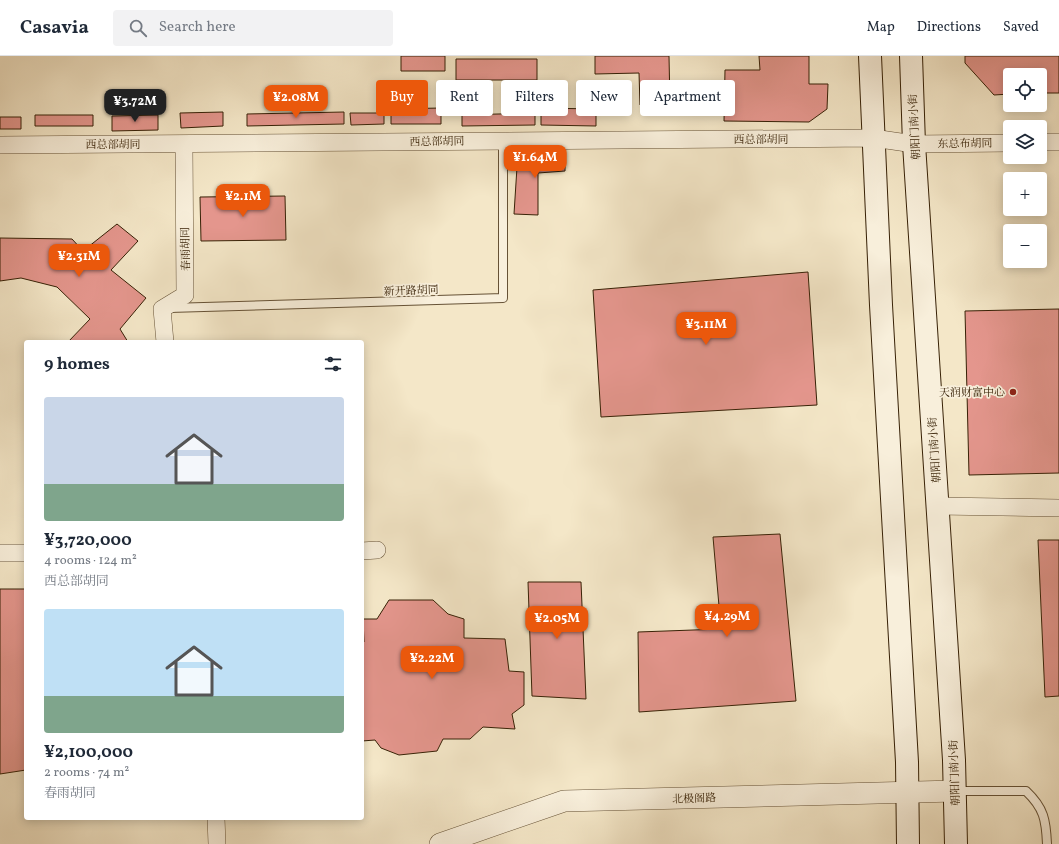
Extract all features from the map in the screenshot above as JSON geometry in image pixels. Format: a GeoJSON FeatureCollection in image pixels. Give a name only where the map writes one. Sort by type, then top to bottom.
{"type":"FeatureCollection","features":[{"type":"Feature","properties":{"kind":"main road"},"geometry":{"type":"LineString","coordinates":[[870,56],[881,304],[908,792],[908,844]]}},
{"type":"Feature","properties":{"kind":"main road","name":"朝阳门南小街"},"geometry":{"type":"LineString","coordinates":[[911,56],[914,144],[955,791],[956,844]]}},
{"type":"Feature","properties":{"kind":"street","name":"西总部胡同"},"geometry":{"type":"LineString","coordinates":[[0,145],[873,138]]}},
{"type":"Feature","properties":{"kind":"street","name":"东总布胡同"},"geometry":{"type":"LineString","coordinates":[[873,138],[914,144],[1003,143]]}},
{"type":"Feature","properties":{"kind":"street"},"geometry":{"type":"LineString","coordinates":[[1047,142],[1059,142]]}},
{"type":"Feature","properties":{"kind":"street","name":"春雨胡同"},"geometry":{"type":"LineString","coordinates":[[162,309],[185,295],[184,144]]}},
{"type":"Feature","properties":{"kind":"street"},"geometry":{"type":"LineString","coordinates":[[162,309],[165,340]]}},
{"type":"Feature","properties":{"kind":"street"},"geometry":{"type":"LineString","coordinates":[[938,506],[1059,508]]}},
{"type":"Feature","properties":{"kind":"street"},"geometry":{"type":"LineString","coordinates":[[0,553],[24,553]]}},
{"type":"Feature","properties":{"kind":"street","name":"北极阁路"},"geometry":{"type":"LineString","coordinates":[[440,844],[564,801],[955,791]]}},
{"type":"Feature","properties":{"kind":"street"},"geometry":{"type":"LineString","coordinates":[[216,820],[217,844]]}},
{"type":"Feature","properties":{"kind":"lane","name":"新开路胡同"},"geometry":{"type":"LineString","coordinates":[[162,309],[503,298],[503,140]]}},
{"type":"Feature","properties":{"kind":"lane"},"geometry":{"type":"LineString","coordinates":[[955,791],[1026,791],[1037,801],[1046,822],[1047,844]]}},
{"type":"Feature","properties":{"kind":"building"},"geometry":{"type":"Polygon","coordinates":[[[401,56],[445,56],[445,71],[401,71],[401,56]]]}},
{"type":"Feature","properties":{"kind":"building"},"geometry":{"type":"Polygon","coordinates":[[[595,56],[669,56],[669,80],[640,80],[640,105],[639,73],[595,74],[595,56]]]}},
{"type":"Feature","properties":{"kind":"building"},"geometry":{"type":"Polygon","coordinates":[[[759,56],[809,56],[809,84],[828,84],[827,109],[809,122],[724,121],[724,116],[735,116],[735,80],[725,80],[725,70],[760,70],[759,56]]]}},
{"type":"Feature","properties":{"kind":"building"},"geometry":{"type":"Polygon","coordinates":[[[965,56],[1059,56],[1059,93],[1047,93],[1047,68],[1003,68],[1003,94],[994,95],[965,63],[965,56]]]}},
{"type":"Feature","properties":{"kind":"building"},"geometry":{"type":"Polygon","coordinates":[[[456,59],[537,59],[537,80],[456,80],[456,59]]]}},
{"type":"Feature","properties":{"kind":"building"},"geometry":{"type":"Polygon","coordinates":[[[428,108],[436,108],[436,116],[441,116],[441,124],[391,124],[391,116],[428,116],[428,108]]]}},
{"type":"Feature","properties":{"kind":"building"},"geometry":{"type":"Polygon","coordinates":[[[568,108],[576,109],[576,116],[596,116],[596,126],[541,125],[541,116],[568,116],[568,108]]]}},
{"type":"Feature","properties":{"kind":"building"},"geometry":{"type":"Polygon","coordinates":[[[223,112],[223,126],[181,128],[180,113],[223,112]]]}},
{"type":"Feature","properties":{"kind":"building"},"geometry":{"type":"Polygon","coordinates":[[[344,112],[344,124],[247,126],[247,114],[344,112]]]}},
{"type":"Feature","properties":{"kind":"building"},"geometry":{"type":"Polygon","coordinates":[[[350,113],[376,113],[376,116],[384,116],[384,124],[351,125],[350,113]]]}},
{"type":"Feature","properties":{"kind":"building"},"geometry":{"type":"Polygon","coordinates":[[[493,114],[501,114],[501,116],[535,116],[535,125],[462,126],[462,116],[493,116],[493,114]]]}},
{"type":"Feature","properties":{"kind":"building"},"geometry":{"type":"Polygon","coordinates":[[[35,115],[93,115],[93,126],[35,126],[35,115]]]}},
{"type":"Feature","properties":{"kind":"building"},"geometry":{"type":"Polygon","coordinates":[[[158,115],[158,130],[112,131],[112,116],[158,115]]]}},
{"type":"Feature","properties":{"kind":"building"},"geometry":{"type":"Polygon","coordinates":[[[0,117],[21,117],[21,129],[0,129],[0,117]]]}},
{"type":"Feature","properties":{"kind":"building"},"geometry":{"type":"Polygon","coordinates":[[[531,149],[565,151],[565,171],[538,173],[538,215],[514,214],[517,167],[532,166],[531,149]]]}},
{"type":"Feature","properties":{"kind":"building"},"geometry":{"type":"Polygon","coordinates":[[[285,196],[286,240],[201,241],[200,197],[285,196]]]}},
{"type":"Feature","properties":{"kind":"building"},"geometry":{"type":"Polygon","coordinates":[[[117,224],[138,241],[111,270],[146,298],[120,329],[127,340],[70,340],[90,319],[57,287],[21,278],[0,281],[0,238],[72,239],[83,251],[117,224]]]}},
{"type":"Feature","properties":{"kind":"building"},"geometry":{"type":"Polygon","coordinates":[[[808,272],[817,405],[601,417],[593,290],[808,272]]]}},
{"type":"Feature","properties":{"kind":"building","name":"天润财富中心"},"geometry":{"type":"Polygon","coordinates":[[[1059,309],[1059,473],[969,475],[965,311],[1059,309]]]}},
{"type":"Feature","properties":{"kind":"building"},"geometry":{"type":"Polygon","coordinates":[[[780,534],[796,701],[639,712],[638,632],[721,629],[713,537],[780,534]]]}},
{"type":"Feature","properties":{"kind":"building"},"geometry":{"type":"Polygon","coordinates":[[[1038,540],[1059,540],[1059,696],[1045,697],[1038,540]]]}},
{"type":"Feature","properties":{"kind":"building"},"geometry":{"type":"Polygon","coordinates":[[[528,582],[581,582],[586,699],[532,696],[528,582]]]}},
{"type":"Feature","properties":{"kind":"building"},"geometry":{"type":"Polygon","coordinates":[[[0,589],[24,589],[24,770],[0,774],[0,589]]]}},
{"type":"Feature","properties":{"kind":"building"},"geometry":{"type":"Polygon","coordinates":[[[389,600],[433,600],[448,614],[464,619],[464,638],[505,639],[509,671],[524,672],[524,705],[512,714],[515,729],[483,727],[470,739],[443,739],[437,751],[399,755],[381,748],[375,740],[364,741],[364,619],[377,619],[389,600]]]}},
{"type":"Feature","properties":{"kind":"place","name":"天润财富中心"},"geometry":{"type":"Point","coordinates":[1013,392]}}]}
